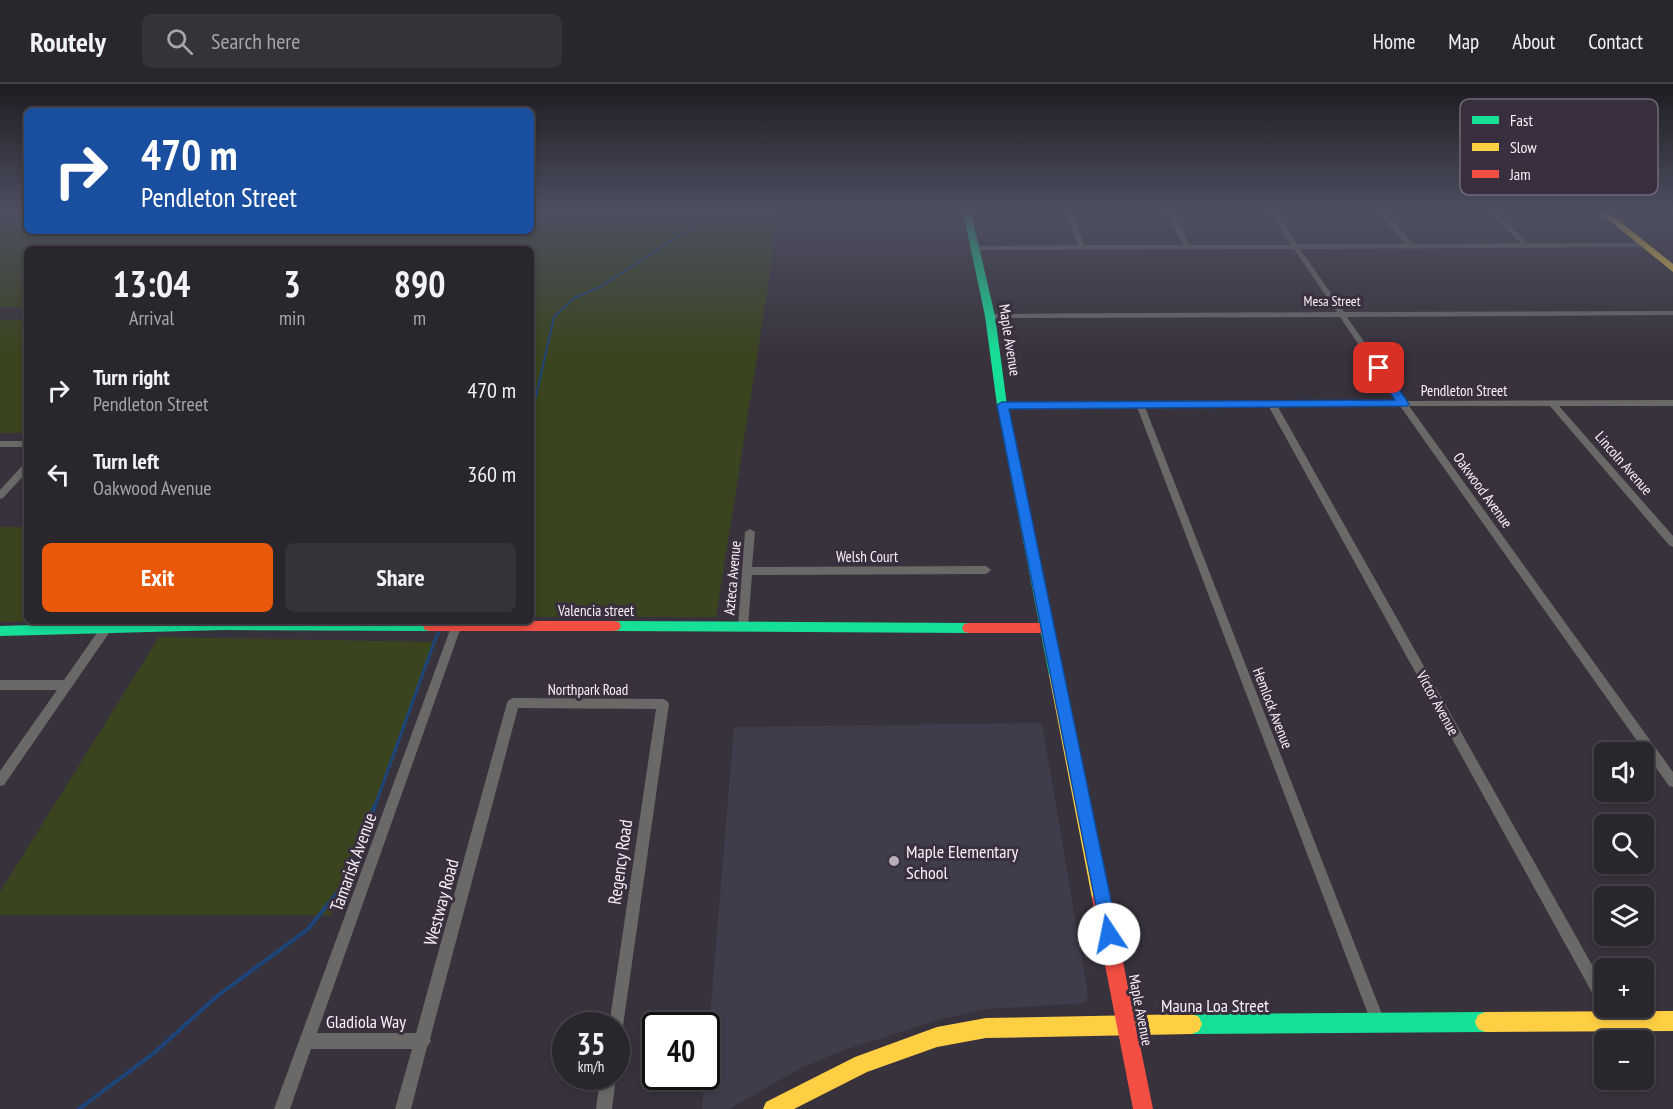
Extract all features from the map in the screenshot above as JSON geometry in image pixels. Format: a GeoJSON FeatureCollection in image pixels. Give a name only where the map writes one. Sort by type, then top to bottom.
{"type":"FeatureCollection","features":[{"type":"Feature","properties":{"kind":"street","name":"Maple Avenue"},"geometry":{"type":"LineString","coordinates":[[977,260],[990,316],[1002,405],[1143,1109]]}},
{"type":"Feature","properties":{"kind":"street","name":"Oakwood Avenue"},"geometry":{"type":"LineString","coordinates":[[1306,260],[1403,404],[1673,782]]}},
{"type":"Feature","properties":{"kind":"street","name":"Mesa Street"},"geometry":{"type":"LineString","coordinates":[[990,316],[1673,313]]}},
{"type":"Feature","properties":{"kind":"street","name":"Lincoln Avenue"},"geometry":{"type":"LineString","coordinates":[[1552,403],[1673,543]]}},
{"type":"Feature","properties":{"kind":"street","name":"Pendleton Street"},"geometry":{"type":"LineString","coordinates":[[1002,405],[1673,403]]}},
{"type":"Feature","properties":{"kind":"street","name":"Victor Avenue"},"geometry":{"type":"LineString","coordinates":[[1272,404],[1594,982]]}},
{"type":"Feature","properties":{"kind":"street","name":"Hemlock Avenue"},"geometry":{"type":"LineString","coordinates":[[1140,405],[1378,1022]]}},
{"type":"Feature","properties":{"kind":"street"},"geometry":{"type":"LineString","coordinates":[[0,444],[24,444]]}},
{"type":"Feature","properties":{"kind":"street"},"geometry":{"type":"LineString","coordinates":[[0,496],[24,469]]}},
{"type":"Feature","properties":{"kind":"street","name":"Azteca Avenue"},"geometry":{"type":"LineString","coordinates":[[743,626],[750,532]]}},
{"type":"Feature","properties":{"kind":"street","name":"Welsh Court"},"geometry":{"type":"LineString","coordinates":[[748,571],[986,570]]}},
{"type":"Feature","properties":{"kind":"street","name":"Valencia street"},"geometry":{"type":"LineString","coordinates":[[0,631],[105,630],[207,624]]}},
{"type":"Feature","properties":{"kind":"street","name":"Valencia street"},"geometry":{"type":"LineString","coordinates":[[282,624],[456,627],[1048,628]]}},
{"type":"Feature","properties":{"kind":"street","name":"Tamarisk Avenue"},"geometry":{"type":"LineString","coordinates":[[282,1109],[456,627]]}},
{"type":"Feature","properties":{"kind":"street"},"geometry":{"type":"LineString","coordinates":[[0,781],[105,630]]}},
{"type":"Feature","properties":{"kind":"street"},"geometry":{"type":"LineString","coordinates":[[0,686],[67,686]]}},
{"type":"Feature","properties":{"kind":"street","name":"Northpark Road"},"geometry":{"type":"LineString","coordinates":[[513,703],[663,704]]}},
{"type":"Feature","properties":{"kind":"street","name":"Westway Road"},"geometry":{"type":"LineString","coordinates":[[403,1109],[513,703]]}},
{"type":"Feature","properties":{"kind":"street","name":"Regency Road"},"geometry":{"type":"LineString","coordinates":[[618,1012],[663,704]]}},
{"type":"Feature","properties":{"kind":"street"},"geometry":{"type":"LineString","coordinates":[[1614,1018],[1616,1022]]}},
{"type":"Feature","properties":{"kind":"street","name":"Mauna Loa Street"},"geometry":{"type":"LineString","coordinates":[[773,1109],[862,1064],[937,1037],[986,1028],[1127,1024],[1673,1022]]}},
{"type":"Feature","properties":{"kind":"street","name":"Gladiola Way"},"geometry":{"type":"LineString","coordinates":[[308,1041],[423,1041]]}},
{"type":"Feature","properties":{"kind":"street"},"geometry":{"type":"LineString","coordinates":[[604,1109],[606,1090]]}},
{"type":"Feature","properties":{"kind":"shaded area","name":"Maple Elementary School"},"geometry":{"type":"Polygon","coordinates":[[[1042,723],[1088,995],[1085,1003],[989,1009],[941,1019],[847,1049],[801,1068],[729,1109],[702,1109],[703,1090],[720,1090],[720,1012],[710,1012],[734,727],[1042,723]]]}},
{"type":"Feature","properties":{"kind":"green space"},"geometry":{"type":"Polygon","coordinates":[[[0,260],[24,260],[24,307],[0,307],[0,260]]]}},
{"type":"Feature","properties":{"kind":"green space"},"geometry":{"type":"Polygon","coordinates":[[[534,260],[771,260],[716,617],[534,617],[534,260]]]}},
{"type":"Feature","properties":{"kind":"green space"},"geometry":{"type":"Polygon","coordinates":[[[0,320],[24,320],[24,433],[0,433],[0,320]]]}},
{"type":"Feature","properties":{"kind":"green space"},"geometry":{"type":"Polygon","coordinates":[[[0,527],[24,527],[24,621],[0,622],[0,527]]]}},
{"type":"Feature","properties":{"kind":"green space"},"geometry":{"type":"Polygon","coordinates":[[[159,637],[436,642],[331,915],[0,915],[0,892],[159,637]]]}},
{"type":"Feature","properties":{"kind":"waterway"},"geometry":{"type":"LineString","coordinates":[[534,405],[554,317],[574,298],[600,287],[642,260]]}},
{"type":"Feature","properties":{"kind":"waterway"},"geometry":{"type":"LineString","coordinates":[[375,806],[436,637],[441,630]]}},
{"type":"Feature","properties":{"kind":"waterway"},"geometry":{"type":"LineString","coordinates":[[79,1109],[154,1053],[216,997],[308,929],[349,878],[375,805]]}},
{"type":"Feature","properties":{"kind":"traffic: fast"},"geometry":{"type":"LineString","coordinates":[[978,260],[990,316],[1002,405],[1056,675]]}},
{"type":"Feature","properties":{"kind":"traffic: fast"},"geometry":{"type":"LineString","coordinates":[[0,631],[223,625],[430,626]]}},
{"type":"Feature","properties":{"kind":"traffic: fast"},"geometry":{"type":"LineString","coordinates":[[614,626],[969,628]]}},
{"type":"Feature","properties":{"kind":"traffic: fast"},"geometry":{"type":"LineString","coordinates":[[1192,1024],[1485,1022]]}},
{"type":"Feature","properties":{"kind":"traffic: slow"},"geometry":{"type":"LineString","coordinates":[[1662,260],[1673,269]]}},
{"type":"Feature","properties":{"kind":"traffic: slow"},"geometry":{"type":"LineString","coordinates":[[1056,675],[1101,898]]}},
{"type":"Feature","properties":{"kind":"traffic: slow"},"geometry":{"type":"LineString","coordinates":[[1485,1022],[1673,1021]]}},
{"type":"Feature","properties":{"kind":"traffic: slow"},"geometry":{"type":"LineString","coordinates":[[773,1109],[862,1064],[937,1037],[986,1028],[1192,1024]]}},
{"type":"Feature","properties":{"kind":"traffic: jam"},"geometry":{"type":"LineString","coordinates":[[430,626],[614,626]]}},
{"type":"Feature","properties":{"kind":"traffic: jam"},"geometry":{"type":"LineString","coordinates":[[969,628],[1048,628]]}},
{"type":"Feature","properties":{"kind":"traffic: jam"},"geometry":{"type":"LineString","coordinates":[[1101,898],[1143,1109]]}},
{"type":"Feature","properties":{"kind":"place","name":"Maple Elementary School"},"geometry":{"type":"Point","coordinates":[894,861]}},
{"type":"Feature","properties":{"kind":"route"},"geometry":{"type":"LineString","coordinates":[[1109,934],[1002,405],[1403,404],[1379,368]]}}]}
